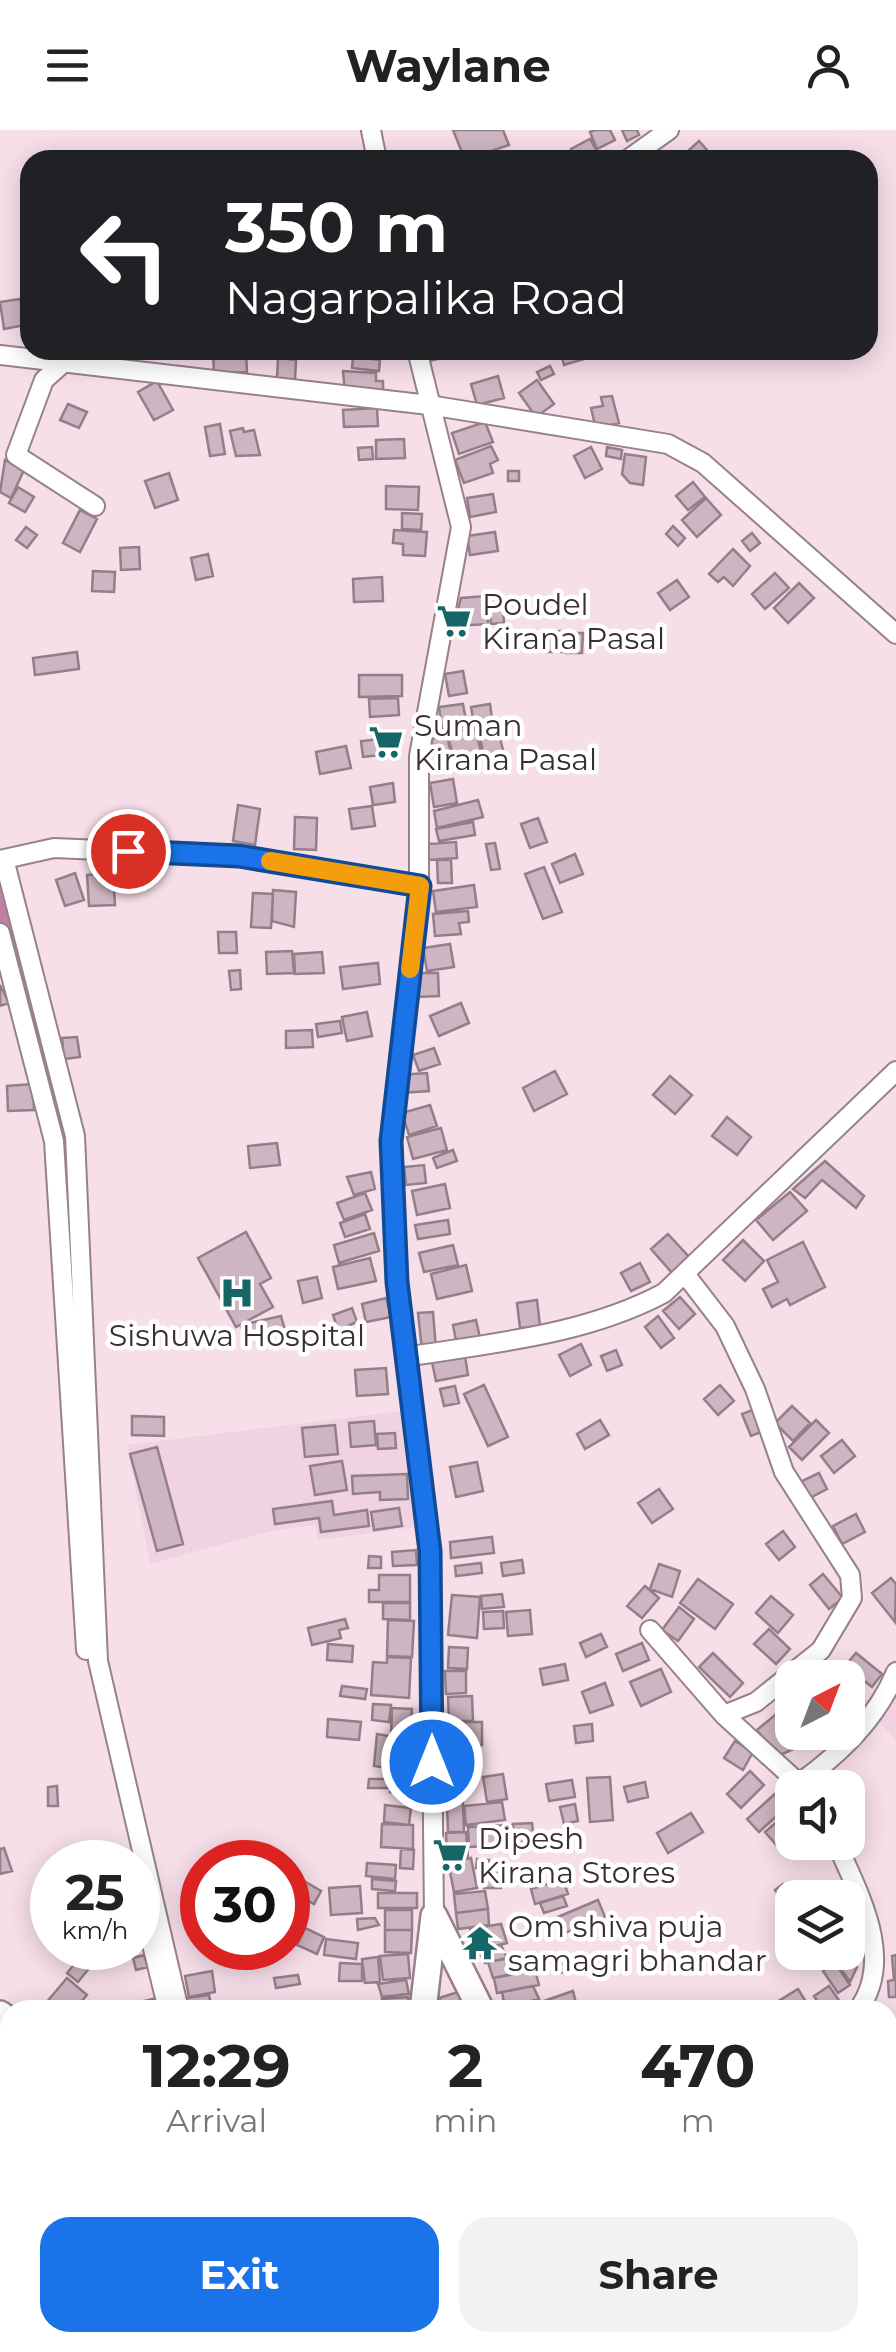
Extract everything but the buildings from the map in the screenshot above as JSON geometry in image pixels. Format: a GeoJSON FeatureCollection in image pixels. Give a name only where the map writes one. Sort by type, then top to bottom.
{"type":"FeatureCollection","features":[{"type":"Feature","properties":{"kind":"main road"},"geometry":{"type":"LineString","coordinates":[[424,2000],[434,1916]]}},
{"type":"Feature","properties":{"kind":"main road"},"geometry":{"type":"LineString","coordinates":[[434,1916],[476,2000]]}},
{"type":"Feature","properties":{"kind":"street"},"geometry":{"type":"LineString","coordinates":[[642,150],[669,130]]}},
{"type":"Feature","properties":{"kind":"street"},"geometry":{"type":"LineString","coordinates":[[31,360],[428,404],[668,444],[687,453],[896,634]]}},
{"type":"Feature","properties":{"kind":"street"},"geometry":{"type":"LineString","coordinates":[[419,360],[461,526],[419,756],[420,886],[391,1141],[397,1282],[430,1551],[434,1916]]}},
{"type":"Feature","properties":{"kind":"street"},"geometry":{"type":"LineString","coordinates":[[62,364],[44,380],[16,454],[94,506]]}},
{"type":"Feature","properties":{"kind":"street"},"geometry":{"type":"LineString","coordinates":[[178,2000],[98,1662],[76,1136],[2,860],[54,848],[239,856],[420,886]]}},
{"type":"Feature","properties":{"kind":"street"},"geometry":{"type":"LineString","coordinates":[[0,933],[54,1141],[87,1667],[128,1840]]}},
{"type":"Feature","properties":{"kind":"street"},"geometry":{"type":"LineString","coordinates":[[406,1357],[586,1324],[640,1306],[685,1274],[896,1071]]}},
{"type":"Feature","properties":{"kind":"street"},"geometry":{"type":"LineString","coordinates":[[685,1274],[724,1326],[755,1389],[784,1472],[850,1575],[852,1598],[820,1650],[756,1702],[724,1715]]}},
{"type":"Feature","properties":{"kind":"street"},"geometry":{"type":"LineString","coordinates":[[650,1630],[724,1715],[785,1770]]}},
{"type":"Feature","properties":{"kind":"street"},"geometry":{"type":"LineString","coordinates":[[819,1770],[882,1704],[896,1672]]}},
{"type":"Feature","properties":{"kind":"street"},"geometry":{"type":"LineString","coordinates":[[844,1860],[872,1922],[874,1972],[862,2000]]}},
{"type":"Feature","properties":{"kind":"street"},"geometry":{"type":"LineString","coordinates":[[158,1970],[166,2000]]}},
{"type":"Feature","properties":{"kind":"shaded area"},"geometry":{"type":"Polygon","coordinates":[[[401,1411],[416,1527],[318,1540],[316,1525],[272,1531],[150,1564],[127,1445],[401,1411]]]}},
{"type":"Feature","properties":{"kind":"shaded area"},"geometry":{"type":"Polygon","coordinates":[[[896,1689],[896,1741],[879,1721],[896,1689]]]}},
{"type":"Feature","properties":{"kind":"waterway"},"geometry":{"type":"LineString","coordinates":[[0,892],[62,1132],[64,1164]]}},
{"type":"Feature","properties":{"kind":"slow traffic"},"geometry":{"type":"LineString","coordinates":[[270,861],[420,886],[410,969]]}},
{"type":"Feature","properties":{"kind":"place","name":"Poudel Kirana Pasal"},"geometry":{"type":"Point","coordinates":[454,621]}},
{"type":"Feature","properties":{"kind":"place","name":"Suman Kirana Pasal"},"geometry":{"type":"Point","coordinates":[386,742]}},
{"type":"Feature","properties":{"kind":"place","name":"Sishuwa Hospital"},"geometry":{"type":"Point","coordinates":[237,1293]}},
{"type":"Feature","properties":{"kind":"place","name":"Dipesh Kirana Stores"},"geometry":{"type":"Point","coordinates":[450,1855]}},
{"type":"Feature","properties":{"kind":"place","name":"Om shiva puja samagri bhandar"},"geometry":{"type":"Point","coordinates":[480,1943]}},
{"type":"Feature","properties":{"kind":"route"},"geometry":{"type":"LineString","coordinates":[[128,851],[239,856],[420,886],[391,1141],[397,1282],[430,1551],[432,1762]]}}]}
